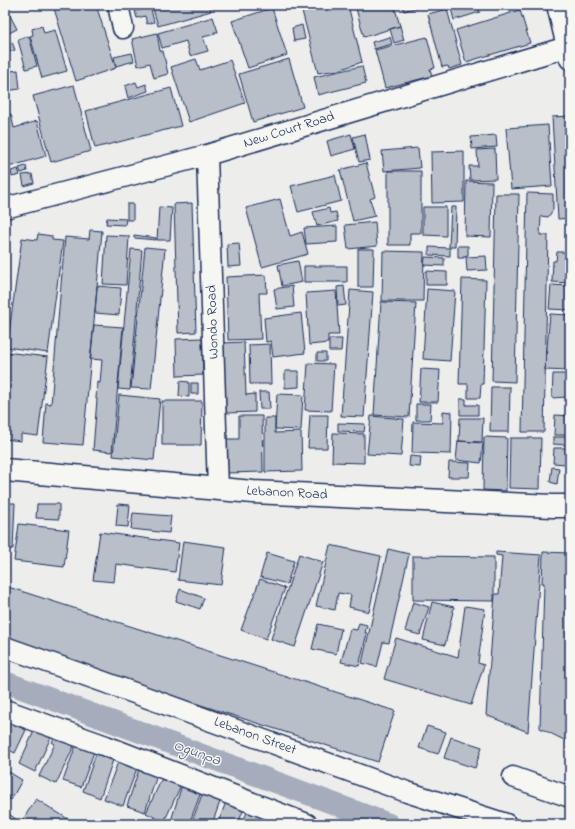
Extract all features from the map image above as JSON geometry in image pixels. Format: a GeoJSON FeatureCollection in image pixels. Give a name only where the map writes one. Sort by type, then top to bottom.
{"type":"FeatureCollection","features":[{"type":"Feature","properties":{"kind":"main road","name":"Lebanon Road"},"geometry":{"type":"LineString","coordinates":[[5,470],[254,492],[471,503],[570,506]]}},
{"type":"Feature","properties":{"kind":"street"},"geometry":{"type":"LineString","coordinates":[[118,5],[123,28]]}},
{"type":"Feature","properties":{"kind":"street"},"geometry":{"type":"LineString","coordinates":[[557,5],[569,51]]}},
{"type":"Feature","properties":{"kind":"street","name":"New Court Road"},"geometry":{"type":"LineString","coordinates":[[5,208],[207,155],[569,51]]}},
{"type":"Feature","properties":{"kind":"street","name":"Wondo Road"},"geometry":{"type":"LineString","coordinates":[[207,155],[218,489]]}},
{"type":"Feature","properties":{"kind":"street","name":"Lebanon Street"},"geometry":{"type":"LineString","coordinates":[[5,648],[104,682],[407,792],[506,824]]}},
{"type":"Feature","properties":{"kind":"street"},"geometry":{"type":"LineString","coordinates":[[5,710],[106,746],[307,824]]}},
{"type":"Feature","properties":{"kind":"street"},"geometry":{"type":"LineString","coordinates":[[513,777],[570,797]]}},
{"type":"Feature","properties":{"kind":"building"},"geometry":{"type":"Polygon","coordinates":[[[53,5],[96,5],[116,68],[76,81],[53,5]]]}},
{"type":"Feature","properties":{"kind":"building"},"geometry":{"type":"Polygon","coordinates":[[[143,5],[150,5],[154,22],[147,24],[145,16],[137,18],[135,11],[144,9],[143,5]]]}},
{"type":"Feature","properties":{"kind":"building"},"geometry":{"type":"Polygon","coordinates":[[[152,5],[210,5],[211,11],[158,26],[152,5]]]}},
{"type":"Feature","properties":{"kind":"building"},"geometry":{"type":"Polygon","coordinates":[[[309,5],[348,5],[362,62],[339,70],[318,73],[301,7],[309,5]]]}},
{"type":"Feature","properties":{"kind":"building"},"geometry":{"type":"Polygon","coordinates":[[[355,5],[394,5],[400,26],[364,37],[355,5]]]}},
{"type":"Feature","properties":{"kind":"building"},"geometry":{"type":"Polygon","coordinates":[[[402,5],[433,5],[404,11],[402,5]]]}},
{"type":"Feature","properties":{"kind":"building"},"geometry":{"type":"Polygon","coordinates":[[[450,5],[478,5],[480,12],[454,20],[450,5]]]}},
{"type":"Feature","properties":{"kind":"building"},"geometry":{"type":"Polygon","coordinates":[[[482,5],[497,5],[483,9],[482,5]]]}},
{"type":"Feature","properties":{"kind":"building"},"geometry":{"type":"Polygon","coordinates":[[[5,6],[17,29],[5,35],[5,6]]]}},
{"type":"Feature","properties":{"kind":"building"},"geometry":{"type":"Polygon","coordinates":[[[272,8],[287,55],[248,68],[232,21],[272,8]]]}},
{"type":"Feature","properties":{"kind":"building"},"geometry":{"type":"Polygon","coordinates":[[[447,9],[462,65],[449,69],[448,66],[442,67],[428,14],[447,9]]]}},
{"type":"Feature","properties":{"kind":"building"},"geometry":{"type":"Polygon","coordinates":[[[520,10],[530,43],[466,62],[456,30],[520,10]]]}},
{"type":"Feature","properties":{"kind":"building"},"geometry":{"type":"Polygon","coordinates":[[[213,17],[218,32],[214,32],[215,34],[203,37],[208,51],[190,56],[186,41],[162,48],[158,33],[213,17]]]}},
{"type":"Feature","properties":{"kind":"building"},"geometry":{"type":"Polygon","coordinates":[[[302,25],[305,39],[294,41],[292,28],[302,25]]]}},
{"type":"Feature","properties":{"kind":"building"},"geometry":{"type":"Polygon","coordinates":[[[42,26],[44,33],[55,30],[67,71],[42,78],[30,36],[33,35],[32,29],[42,26]]]}},
{"type":"Feature","properties":{"kind":"building"},"geometry":{"type":"Polygon","coordinates":[[[400,26],[404,40],[394,43],[390,29],[400,26]]]}},
{"type":"Feature","properties":{"kind":"building"},"geometry":{"type":"Polygon","coordinates":[[[157,33],[160,51],[163,51],[168,74],[154,78],[150,63],[138,66],[132,39],[157,33]]]}},
{"type":"Feature","properties":{"kind":"building"},"geometry":{"type":"Polygon","coordinates":[[[29,36],[37,66],[26,69],[18,40],[29,36]]]}},
{"type":"Feature","properties":{"kind":"building"},"geometry":{"type":"Polygon","coordinates":[[[390,37],[392,44],[374,49],[372,42],[390,37]]]}},
{"type":"Feature","properties":{"kind":"building"},"geometry":{"type":"Polygon","coordinates":[[[427,37],[435,68],[430,69],[432,76],[385,88],[375,50],[427,37]]]}},
{"type":"Feature","properties":{"kind":"building"},"geometry":{"type":"Polygon","coordinates":[[[12,42],[15,50],[5,53],[5,44],[12,42]]]}},
{"type":"Feature","properties":{"kind":"building"},"geometry":{"type":"Polygon","coordinates":[[[132,53],[134,61],[116,66],[114,57],[132,53]]]}},
{"type":"Feature","properties":{"kind":"building"},"geometry":{"type":"Polygon","coordinates":[[[196,59],[200,70],[230,60],[245,103],[189,122],[171,67],[196,59]]]}},
{"type":"Feature","properties":{"kind":"building"},"geometry":{"type":"Polygon","coordinates":[[[289,59],[303,107],[253,122],[239,74],[289,59]]]}},
{"type":"Feature","properties":{"kind":"building"},"geometry":{"type":"Polygon","coordinates":[[[5,61],[10,61],[11,71],[18,70],[20,89],[5,91],[5,61]]]}},
{"type":"Feature","properties":{"kind":"building"},"geometry":{"type":"Polygon","coordinates":[[[362,66],[366,83],[318,95],[314,77],[362,66]]]}},
{"type":"Feature","properties":{"kind":"building"},"geometry":{"type":"Polygon","coordinates":[[[136,82],[138,87],[146,84],[148,91],[128,98],[125,86],[136,82]]]}},
{"type":"Feature","properties":{"kind":"building"},"geometry":{"type":"Polygon","coordinates":[[[74,85],[91,151],[51,162],[33,96],[74,85]]]}},
{"type":"Feature","properties":{"kind":"building"},"geometry":{"type":"Polygon","coordinates":[[[171,88],[181,126],[95,148],[86,111],[171,88]]]}},
{"type":"Feature","properties":{"kind":"building"},"geometry":{"type":"Polygon","coordinates":[[[11,114],[14,128],[37,121],[46,156],[5,168],[5,115],[11,114]]]}},
{"type":"Feature","properties":{"kind":"building"},"geometry":{"type":"Polygon","coordinates":[[[570,116],[570,218],[558,219],[552,117],[570,116]]]}},
{"type":"Feature","properties":{"kind":"building"},"geometry":{"type":"Polygon","coordinates":[[[548,125],[552,186],[511,189],[506,128],[548,125]]]}},
{"type":"Feature","properties":{"kind":"building"},"geometry":{"type":"Polygon","coordinates":[[[351,134],[355,149],[331,156],[327,141],[351,134]]]}},
{"type":"Feature","properties":{"kind":"building"},"geometry":{"type":"Polygon","coordinates":[[[365,134],[370,160],[359,162],[353,137],[365,134]]]}},
{"type":"Feature","properties":{"kind":"building"},"geometry":{"type":"Polygon","coordinates":[[[496,135],[497,147],[472,149],[471,137],[496,135]]]}},
{"type":"Feature","properties":{"kind":"building"},"geometry":{"type":"Polygon","coordinates":[[[418,148],[420,168],[384,171],[382,151],[418,148]]]}},
{"type":"Feature","properties":{"kind":"building"},"geometry":{"type":"Polygon","coordinates":[[[495,149],[496,179],[470,180],[469,166],[478,166],[477,150],[495,149]]]}},
{"type":"Feature","properties":{"kind":"building"},"geometry":{"type":"Polygon","coordinates":[[[464,151],[464,202],[432,203],[431,152],[464,151]]]}},
{"type":"Feature","properties":{"kind":"building"},"geometry":{"type":"Polygon","coordinates":[[[366,163],[375,197],[370,199],[375,216],[353,221],[340,170],[366,163]]]}},
{"type":"Feature","properties":{"kind":"building"},"geometry":{"type":"Polygon","coordinates":[[[26,166],[27,171],[21,173],[19,168],[26,166]]]}},
{"type":"Feature","properties":{"kind":"building"},"geometry":{"type":"Polygon","coordinates":[[[18,169],[20,175],[12,177],[11,171],[18,169]]]}},
{"type":"Feature","properties":{"kind":"building"},"geometry":{"type":"Polygon","coordinates":[[[388,171],[421,171],[421,233],[410,233],[410,245],[388,245],[388,171]]]}},
{"type":"Feature","properties":{"kind":"building"},"geometry":{"type":"Polygon","coordinates":[[[32,174],[34,183],[24,186],[22,175],[32,174]]]}},
{"type":"Feature","properties":{"kind":"building"},"geometry":{"type":"Polygon","coordinates":[[[335,175],[341,201],[298,212],[291,186],[335,175]]]}},
{"type":"Feature","properties":{"kind":"building"},"geometry":{"type":"Polygon","coordinates":[[[466,181],[492,182],[491,237],[465,236],[466,181]]]}},
{"type":"Feature","properties":{"kind":"building"},"geometry":{"type":"Polygon","coordinates":[[[527,193],[553,194],[553,210],[548,217],[541,216],[540,235],[548,235],[544,432],[522,432],[527,193]]]}},
{"type":"Feature","properties":{"kind":"building"},"geometry":{"type":"Polygon","coordinates":[[[496,194],[519,194],[515,382],[492,381],[496,194]]]}},
{"type":"Feature","properties":{"kind":"building"},"geometry":{"type":"Polygon","coordinates":[[[280,199],[290,236],[302,232],[308,254],[262,267],[246,208],[280,199]]]}},
{"type":"Feature","properties":{"kind":"building"},"geometry":{"type":"Polygon","coordinates":[[[192,203],[196,332],[178,333],[174,204],[192,203]]]}},
{"type":"Feature","properties":{"kind":"building"},"geometry":{"type":"Polygon","coordinates":[[[127,204],[133,204],[133,220],[127,220],[127,204]]]}},
{"type":"Feature","properties":{"kind":"building"},"geometry":{"type":"Polygon","coordinates":[[[159,207],[172,208],[170,240],[157,240],[159,207]]]}},
{"type":"Feature","properties":{"kind":"building"},"geometry":{"type":"Polygon","coordinates":[[[423,207],[446,207],[446,236],[423,235],[423,207]]]}},
{"type":"Feature","properties":{"kind":"building"},"geometry":{"type":"Polygon","coordinates":[[[451,207],[456,207],[455,247],[449,247],[451,207]]]}},
{"type":"Feature","properties":{"kind":"building"},"geometry":{"type":"Polygon","coordinates":[[[329,208],[330,213],[336,212],[338,221],[317,226],[313,212],[329,208]]]}},
{"type":"Feature","properties":{"kind":"building"},"geometry":{"type":"Polygon","coordinates":[[[107,218],[126,219],[125,225],[106,224],[107,218]]]}},
{"type":"Feature","properties":{"kind":"building"},"geometry":{"type":"Polygon","coordinates":[[[375,222],[377,246],[348,249],[345,225],[375,222]]]}},
{"type":"Feature","properties":{"kind":"building"},"geometry":{"type":"Polygon","coordinates":[[[567,222],[570,222],[570,233],[568,233],[567,222]]]}},
{"type":"Feature","properties":{"kind":"building"},"geometry":{"type":"Polygon","coordinates":[[[337,226],[337,242],[306,244],[304,228],[337,226]]]}},
{"type":"Feature","properties":{"kind":"building"},"geometry":{"type":"Polygon","coordinates":[[[90,230],[102,231],[83,445],[43,442],[46,403],[51,404],[65,237],[89,239],[90,230]]]}},
{"type":"Feature","properties":{"kind":"building"},"geometry":{"type":"Polygon","coordinates":[[[38,234],[52,236],[52,240],[63,241],[48,353],[7,347],[22,238],[37,240],[38,234]]]}},
{"type":"Feature","properties":{"kind":"building"},"geometry":{"type":"Polygon","coordinates":[[[106,235],[129,236],[126,285],[103,284],[106,235]]]}},
{"type":"Feature","properties":{"kind":"building"},"geometry":{"type":"Polygon","coordinates":[[[134,235],[156,238],[156,240],[134,238],[134,235]]]}},
{"type":"Feature","properties":{"kind":"building"},"geometry":{"type":"Polygon","coordinates":[[[567,238],[570,238],[570,283],[552,282],[553,261],[556,261],[557,252],[566,252],[567,238]]]}},
{"type":"Feature","properties":{"kind":"building"},"geometry":{"type":"Polygon","coordinates":[[[239,243],[241,266],[228,267],[227,244],[239,243]]]}},
{"type":"Feature","properties":{"kind":"building"},"geometry":{"type":"Polygon","coordinates":[[[458,246],[468,246],[468,255],[464,256],[464,258],[458,258],[458,246]]]}},
{"type":"Feature","properties":{"kind":"building"},"geometry":{"type":"Polygon","coordinates":[[[145,247],[165,249],[151,389],[131,388],[145,247]]]}},
{"type":"Feature","properties":{"kind":"building"},"geometry":{"type":"Polygon","coordinates":[[[429,247],[450,248],[450,256],[429,255],[429,247]]]}},
{"type":"Feature","properties":{"kind":"building"},"geometry":{"type":"Polygon","coordinates":[[[131,249],[142,250],[130,390],[118,389],[131,249]]]}},
{"type":"Feature","properties":{"kind":"building"},"geometry":{"type":"Polygon","coordinates":[[[358,249],[374,249],[373,287],[358,287],[358,249]]]}},
{"type":"Feature","properties":{"kind":"building"},"geometry":{"type":"Polygon","coordinates":[[[383,251],[424,252],[423,301],[382,301],[383,251]]]}},
{"type":"Feature","properties":{"kind":"building"},"geometry":{"type":"Polygon","coordinates":[[[486,256],[487,270],[467,271],[466,257],[486,256]]]}},
{"type":"Feature","properties":{"kind":"building"},"geometry":{"type":"Polygon","coordinates":[[[425,257],[444,258],[444,266],[424,265],[425,257]]]}},
{"type":"Feature","properties":{"kind":"building"},"geometry":{"type":"Polygon","coordinates":[[[298,261],[302,282],[282,286],[278,265],[298,261]]]}},
{"type":"Feature","properties":{"kind":"building"},"geometry":{"type":"Polygon","coordinates":[[[304,266],[347,266],[347,282],[304,282],[304,266]]]}},
{"type":"Feature","properties":{"kind":"building"},"geometry":{"type":"Polygon","coordinates":[[[426,271],[447,272],[447,285],[426,285],[426,271]]]}},
{"type":"Feature","properties":{"kind":"building"},"geometry":{"type":"Polygon","coordinates":[[[266,275],[267,293],[259,293],[261,339],[228,340],[226,277],[266,275]]]}},
{"type":"Feature","properties":{"kind":"building"},"geometry":{"type":"Polygon","coordinates":[[[462,279],[486,280],[483,384],[481,384],[480,398],[468,398],[468,384],[459,384],[462,279]]]}},
{"type":"Feature","properties":{"kind":"building"},"geometry":{"type":"Polygon","coordinates":[[[551,285],[570,286],[570,310],[549,309],[551,285]]]}},
{"type":"Feature","properties":{"kind":"building"},"geometry":{"type":"Polygon","coordinates":[[[97,286],[121,288],[119,315],[95,313],[97,286]]]}},
{"type":"Feature","properties":{"kind":"building"},"geometry":{"type":"Polygon","coordinates":[[[292,286],[294,307],[277,309],[274,289],[292,286]]]}},
{"type":"Feature","properties":{"kind":"building"},"geometry":{"type":"Polygon","coordinates":[[[344,286],[346,305],[338,306],[337,287],[344,286]]]}},
{"type":"Feature","properties":{"kind":"building"},"geometry":{"type":"Polygon","coordinates":[[[427,289],[455,291],[450,361],[423,359],[427,289]]]}},
{"type":"Feature","properties":{"kind":"building"},"geometry":{"type":"Polygon","coordinates":[[[350,290],[373,292],[364,417],[341,416],[350,290]]]}},
{"type":"Feature","properties":{"kind":"building"},"geometry":{"type":"Polygon","coordinates":[[[336,291],[339,335],[328,335],[328,343],[309,345],[306,293],[336,291]]]}},
{"type":"Feature","properties":{"kind":"building"},"geometry":{"type":"Polygon","coordinates":[[[381,302],[416,303],[409,417],[374,415],[381,302]]]}},
{"type":"Feature","properties":{"kind":"building"},"geometry":{"type":"Polygon","coordinates":[[[301,313],[305,353],[273,357],[271,341],[266,342],[264,318],[301,313]]]}},
{"type":"Feature","properties":{"kind":"building"},"geometry":{"type":"Polygon","coordinates":[[[550,314],[570,315],[569,371],[545,370],[550,314]]]}},
{"type":"Feature","properties":{"kind":"building"},"geometry":{"type":"Polygon","coordinates":[[[94,325],[123,327],[112,452],[93,450],[97,382],[100,383],[102,360],[90,359],[94,325]]]}},
{"type":"Feature","properties":{"kind":"building"},"geometry":{"type":"Polygon","coordinates":[[[202,338],[203,375],[177,376],[176,339],[202,338]]]}},
{"type":"Feature","properties":{"kind":"building"},"geometry":{"type":"Polygon","coordinates":[[[329,339],[342,339],[341,351],[329,351],[329,339]]]}},
{"type":"Feature","properties":{"kind":"building"},"geometry":{"type":"Polygon","coordinates":[[[244,342],[246,395],[255,394],[255,412],[226,413],[223,343],[244,342]]]}},
{"type":"Feature","properties":{"kind":"building"},"geometry":{"type":"Polygon","coordinates":[[[270,344],[271,384],[250,384],[249,345],[270,344]]]}},
{"type":"Feature","properties":{"kind":"building"},"geometry":{"type":"Polygon","coordinates":[[[5,352],[48,357],[38,436],[21,434],[21,441],[5,439],[5,352]]]}},
{"type":"Feature","properties":{"kind":"building"},"geometry":{"type":"Polygon","coordinates":[[[317,353],[326,353],[326,361],[317,361],[317,353]]]}},
{"type":"Feature","properties":{"kind":"building"},"geometry":{"type":"Polygon","coordinates":[[[308,363],[334,364],[331,411],[305,410],[308,363]]]}},
{"type":"Feature","properties":{"kind":"building"},"geometry":{"type":"Polygon","coordinates":[[[421,369],[440,370],[438,402],[419,402],[421,369]]]}},
{"type":"Feature","properties":{"kind":"building"},"geometry":{"type":"Polygon","coordinates":[[[285,371],[299,371],[299,387],[285,388],[285,371]]]}},
{"type":"Feature","properties":{"kind":"building"},"geometry":{"type":"Polygon","coordinates":[[[553,374],[567,374],[567,397],[552,398],[553,374]]]}},
{"type":"Feature","properties":{"kind":"building"},"geometry":{"type":"Polygon","coordinates":[[[180,381],[189,382],[189,397],[179,396],[180,381]]]}},
{"type":"Feature","properties":{"kind":"building"},"geometry":{"type":"Polygon","coordinates":[[[191,383],[198,383],[198,394],[191,394],[191,383]]]}},
{"type":"Feature","properties":{"kind":"building"},"geometry":{"type":"Polygon","coordinates":[[[491,387],[510,387],[509,432],[490,432],[491,387]]]}},
{"type":"Feature","properties":{"kind":"building"},"geometry":{"type":"Polygon","coordinates":[[[259,392],[269,392],[270,409],[260,409],[259,392]]]}},
{"type":"Feature","properties":{"kind":"building"},"geometry":{"type":"Polygon","coordinates":[[[277,394],[303,395],[301,430],[275,429],[277,394]]]}},
{"type":"Feature","properties":{"kind":"building"},"geometry":{"type":"Polygon","coordinates":[[[119,395],[160,399],[154,460],[113,456],[119,395]]]}},
{"type":"Feature","properties":{"kind":"building"},"geometry":{"type":"Polygon","coordinates":[[[460,399],[466,399],[466,405],[478,405],[478,415],[460,415],[460,399]]]}},
{"type":"Feature","properties":{"kind":"building"},"geometry":{"type":"Polygon","coordinates":[[[162,401],[202,401],[201,445],[162,445],[162,401]]]}},
{"type":"Feature","properties":{"kind":"building"},"geometry":{"type":"Polygon","coordinates":[[[416,404],[431,404],[430,420],[416,420],[416,404]]]}},
{"type":"Feature","properties":{"kind":"building"},"geometry":{"type":"Polygon","coordinates":[[[443,411],[452,412],[451,454],[412,453],[413,422],[443,423],[443,411]]]}},
{"type":"Feature","properties":{"kind":"building"},"geometry":{"type":"Polygon","coordinates":[[[310,415],[328,415],[327,448],[308,448],[310,415]]]}},
{"type":"Feature","properties":{"kind":"building"},"geometry":{"type":"Polygon","coordinates":[[[555,415],[570,416],[570,435],[554,435],[555,415]]]}},
{"type":"Feature","properties":{"kind":"building"},"geometry":{"type":"Polygon","coordinates":[[[239,416],[262,416],[263,472],[227,473],[226,439],[239,439],[239,416]]]}},
{"type":"Feature","properties":{"kind":"building"},"geometry":{"type":"Polygon","coordinates":[[[371,416],[404,419],[401,456],[367,454],[371,416]]]}},
{"type":"Feature","properties":{"kind":"building"},"geometry":{"type":"Polygon","coordinates":[[[265,418],[275,418],[275,433],[301,432],[302,471],[265,472],[265,418]]]}},
{"type":"Feature","properties":{"kind":"building"},"geometry":{"type":"Polygon","coordinates":[[[460,418],[483,418],[482,442],[459,441],[460,418]]]}},
{"type":"Feature","properties":{"kind":"building"},"geometry":{"type":"Polygon","coordinates":[[[338,423],[365,424],[364,432],[338,431],[338,423]]]}},
{"type":"Feature","properties":{"kind":"building"},"geometry":{"type":"Polygon","coordinates":[[[333,433],[364,434],[364,463],[332,462],[333,433]]]}},
{"type":"Feature","properties":{"kind":"building"},"geometry":{"type":"Polygon","coordinates":[[[484,437],[507,438],[506,491],[483,490],[484,437]]]}},
{"type":"Feature","properties":{"kind":"building"},"geometry":{"type":"Polygon","coordinates":[[[553,437],[568,437],[567,445],[553,444],[553,437]]]}},
{"type":"Feature","properties":{"kind":"building"},"geometry":{"type":"Polygon","coordinates":[[[510,438],[541,438],[540,489],[509,488],[510,438]]]}},
{"type":"Feature","properties":{"kind":"building"},"geometry":{"type":"Polygon","coordinates":[[[458,441],[483,443],[481,463],[456,460],[458,441]]]}},
{"type":"Feature","properties":{"kind":"building"},"geometry":{"type":"Polygon","coordinates":[[[554,448],[566,448],[566,464],[553,463],[554,448]]]}},
{"type":"Feature","properties":{"kind":"building"},"geometry":{"type":"Polygon","coordinates":[[[410,456],[421,457],[420,467],[409,466],[410,456]]]}},
{"type":"Feature","properties":{"kind":"building"},"geometry":{"type":"Polygon","coordinates":[[[449,462],[470,463],[469,477],[448,477],[449,462]]]}},
{"type":"Feature","properties":{"kind":"building"},"geometry":{"type":"Polygon","coordinates":[[[552,467],[559,468],[557,484],[550,482],[552,467]]]}},
{"type":"Feature","properties":{"kind":"building"},"geometry":{"type":"Polygon","coordinates":[[[5,503],[15,503],[13,549],[5,549],[5,503]]]}},
{"type":"Feature","properties":{"kind":"building"},"geometry":{"type":"Polygon","coordinates":[[[37,504],[59,504],[59,519],[36,518],[37,504]]]}},
{"type":"Feature","properties":{"kind":"building"},"geometry":{"type":"Polygon","coordinates":[[[118,504],[130,505],[128,527],[116,526],[118,504]]]}},
{"type":"Feature","properties":{"kind":"building"},"geometry":{"type":"Polygon","coordinates":[[[133,513],[171,516],[169,533],[131,529],[133,513]]]}},
{"type":"Feature","properties":{"kind":"building"},"geometry":{"type":"Polygon","coordinates":[[[19,524],[69,530],[64,567],[14,561],[19,524]]]}},
{"type":"Feature","properties":{"kind":"building"},"geometry":{"type":"Polygon","coordinates":[[[100,532],[179,543],[175,572],[116,564],[114,582],[93,580],[100,532]]]}},
{"type":"Feature","properties":{"kind":"building"},"geometry":{"type":"Polygon","coordinates":[[[183,541],[226,547],[221,585],[178,580],[183,541]]]}},
{"type":"Feature","properties":{"kind":"building"},"geometry":{"type":"Polygon","coordinates":[[[330,545],[381,556],[369,612],[349,607],[351,595],[338,593],[335,610],[316,606],[330,545]]]}},
{"type":"Feature","properties":{"kind":"building"},"geometry":{"type":"Polygon","coordinates":[[[388,549],[409,554],[389,643],[383,642],[377,667],[362,663],[388,549]]]}},
{"type":"Feature","properties":{"kind":"building"},"geometry":{"type":"Polygon","coordinates":[[[496,552],[541,555],[528,732],[486,715],[495,594],[499,594],[502,556],[496,555],[496,552]]]}},
{"type":"Feature","properties":{"kind":"building"},"geometry":{"type":"Polygon","coordinates":[[[543,552],[570,553],[570,743],[540,728],[544,583],[542,583],[543,552]]]}},
{"type":"Feature","properties":{"kind":"building"},"geometry":{"type":"Polygon","coordinates":[[[267,553],[294,561],[287,584],[260,577],[267,553]]]}},
{"type":"Feature","properties":{"kind":"building"},"geometry":{"type":"Polygon","coordinates":[[[299,554],[323,562],[295,647],[271,639],[299,554]]]}},
{"type":"Feature","properties":{"kind":"building"},"geometry":{"type":"Polygon","coordinates":[[[413,556],[494,557],[494,601],[413,600],[413,556]]]}},
{"type":"Feature","properties":{"kind":"building"},"geometry":{"type":"Polygon","coordinates":[[[260,579],[285,588],[266,639],[241,630],[260,579]]]}},
{"type":"Feature","properties":{"kind":"building"},"geometry":{"type":"Polygon","coordinates":[[[5,586],[395,711],[378,762],[5,642],[5,586]]]}},
{"type":"Feature","properties":{"kind":"building"},"geometry":{"type":"Polygon","coordinates":[[[180,589],[204,598],[200,609],[176,601],[180,589]]]}},
{"type":"Feature","properties":{"kind":"building"},"geometry":{"type":"Polygon","coordinates":[[[413,602],[429,607],[420,635],[405,631],[413,602]]]}},
{"type":"Feature","properties":{"kind":"building"},"geometry":{"type":"Polygon","coordinates":[[[432,602],[454,607],[445,645],[423,640],[432,602]]]}},
{"type":"Feature","properties":{"kind":"building"},"geometry":{"type":"Polygon","coordinates":[[[465,606],[485,609],[478,663],[484,665],[471,705],[384,679],[396,638],[458,657],[465,606]]]}},
{"type":"Feature","properties":{"kind":"building"},"geometry":{"type":"Polygon","coordinates":[[[359,623],[367,625],[365,633],[367,633],[359,666],[341,662],[350,629],[357,630],[359,623]]]}},
{"type":"Feature","properties":{"kind":"building"},"geometry":{"type":"Polygon","coordinates":[[[318,624],[341,629],[336,654],[312,649],[318,624]]]}},
{"type":"Feature","properties":{"kind":"building"},"geometry":{"type":"Polygon","coordinates":[[[5,720],[26,730],[15,753],[5,748],[5,720]]]}},
{"type":"Feature","properties":{"kind":"building"},"geometry":{"type":"Polygon","coordinates":[[[427,726],[446,732],[438,754],[419,748],[427,726]]]}},
{"type":"Feature","properties":{"kind":"building"},"geometry":{"type":"Polygon","coordinates":[[[35,729],[51,737],[35,772],[19,764],[35,729]]]}},
{"type":"Feature","properties":{"kind":"building"},"geometry":{"type":"Polygon","coordinates":[[[55,736],[74,746],[56,784],[39,776],[55,744],[52,742],[55,736]]]}},
{"type":"Feature","properties":{"kind":"building"},"geometry":{"type":"Polygon","coordinates":[[[451,737],[482,747],[475,768],[444,758],[451,737]]]}},
{"type":"Feature","properties":{"kind":"building"},"geometry":{"type":"Polygon","coordinates":[[[76,745],[94,752],[81,787],[63,781],[76,745]]]}},
{"type":"Feature","properties":{"kind":"building"},"geometry":{"type":"Polygon","coordinates":[[[96,754],[113,760],[100,798],[83,791],[96,754]]]}},
{"type":"Feature","properties":{"kind":"building"},"geometry":{"type":"Polygon","coordinates":[[[118,762],[137,768],[123,806],[104,799],[118,762]]]}},
{"type":"Feature","properties":{"kind":"building"},"geometry":{"type":"Polygon","coordinates":[[[139,769],[157,775],[145,812],[127,806],[139,769]]]}},
{"type":"Feature","properties":{"kind":"building"},"geometry":{"type":"Polygon","coordinates":[[[9,772],[22,780],[11,800],[5,796],[5,779],[9,772]]]}},
{"type":"Feature","properties":{"kind":"building"},"geometry":{"type":"Polygon","coordinates":[[[163,776],[181,785],[164,822],[146,813],[163,776]]]}},
{"type":"Feature","properties":{"kind":"building"},"geometry":{"type":"Polygon","coordinates":[[[182,785],[201,792],[189,824],[170,824],[182,785]]]}},
{"type":"Feature","properties":{"kind":"building"},"geometry":{"type":"Polygon","coordinates":[[[203,792],[221,799],[212,824],[191,824],[203,792]]]}},
{"type":"Feature","properties":{"kind":"building"},"geometry":{"type":"Polygon","coordinates":[[[36,799],[76,824],[20,824],[36,799]]]}},
{"type":"Feature","properties":{"kind":"building"},"geometry":{"type":"Polygon","coordinates":[[[226,802],[244,808],[238,824],[218,823],[226,802]]]}},
{"type":"Feature","properties":{"kind":"building"},"geometry":{"type":"Polygon","coordinates":[[[248,810],[266,818],[263,824],[242,824],[248,810]]]}},
{"type":"Feature","properties":{"kind":"building"},"geometry":{"type":"Polygon","coordinates":[[[5,811],[17,820],[14,824],[5,824],[5,811]]]}},
{"type":"Feature","properties":{"kind":"building"},"geometry":{"type":"Polygon","coordinates":[[[269,818],[284,824],[266,824],[269,818]]]}},
{"type":"Feature","properties":{"kind":"waterway","name":"Ogunpa"},"geometry":{"type":"LineString","coordinates":[[5,682],[389,824]]}}]}
